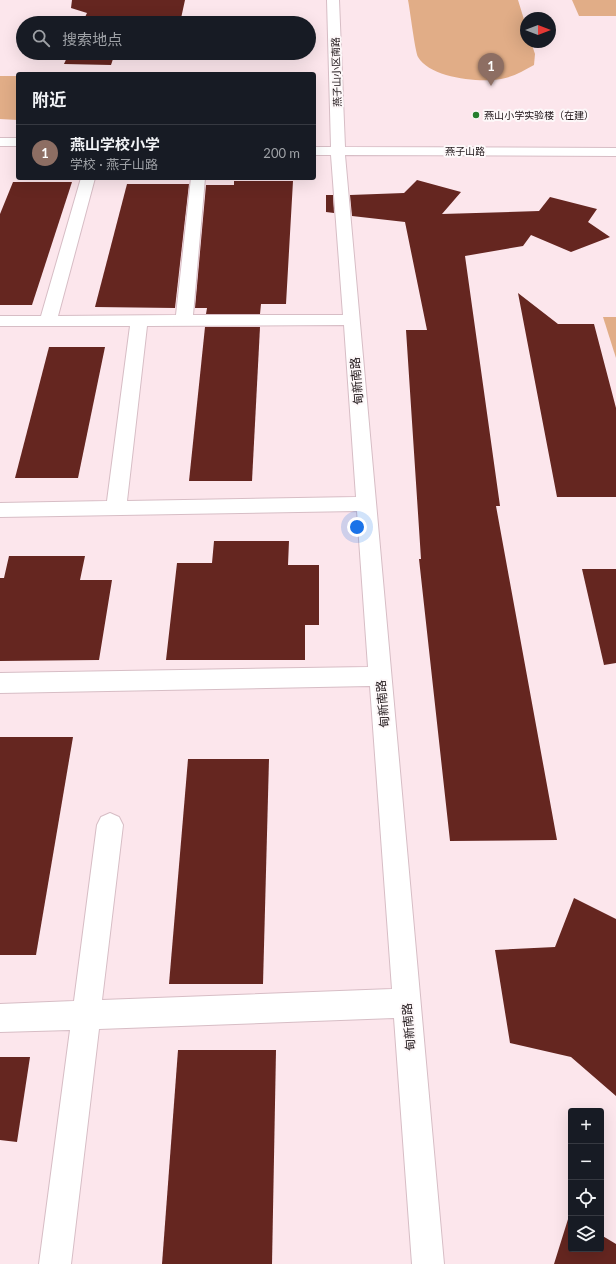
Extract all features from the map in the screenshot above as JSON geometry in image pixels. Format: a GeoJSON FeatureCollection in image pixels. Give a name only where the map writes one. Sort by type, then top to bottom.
{"type":"FeatureCollection","features":[{"type":"Feature","properties":{"kind":"street","name":"燕子山小区南路"},"geometry":{"type":"LineString","coordinates":[[333,0],[339,134],[338,147]]}},
{"type":"Feature","properties":{"kind":"street"},"geometry":{"type":"LineString","coordinates":[[0,142],[16,142]]}},
{"type":"Feature","properties":{"kind":"street","name":"燕子山路"},"geometry":{"type":"LineString","coordinates":[[316,144],[338,147],[616,152]]}},
{"type":"Feature","properties":{"kind":"street","name":"燕子山路"},"geometry":{"type":"LineString","coordinates":[[316,151],[338,147],[616,144]]}},
{"type":"Feature","properties":{"kind":"street","name":"甸新南路"},"geometry":{"type":"LineString","coordinates":[[338,147],[428,1264]]}},
{"type":"Feature","properties":{"kind":"street"},"geometry":{"type":"LineString","coordinates":[[0,149],[16,149]]}},
{"type":"Feature","properties":{"kind":"street"},"geometry":{"type":"LineString","coordinates":[[48,320],[87,180]]}},
{"type":"Feature","properties":{"kind":"street"},"geometry":{"type":"LineString","coordinates":[[184,320],[198,180]]}},
{"type":"Feature","properties":{"kind":"street"},"geometry":{"type":"LineString","coordinates":[[0,320],[352,320]]}},
{"type":"Feature","properties":{"kind":"street"},"geometry":{"type":"LineString","coordinates":[[116,508],[139,320]]}},
{"type":"Feature","properties":{"kind":"street"},"geometry":{"type":"LineString","coordinates":[[0,510],[366,504]]}},
{"type":"Feature","properties":{"kind":"street"},"geometry":{"type":"LineString","coordinates":[[0,683],[380,676]]}},
{"type":"Feature","properties":{"kind":"street"},"geometry":{"type":"LineString","coordinates":[[55,1264],[110,825]]}},
{"type":"Feature","properties":{"kind":"street"},"geometry":{"type":"LineString","coordinates":[[0,1018],[407,1003]]}},
{"type":"Feature","properties":{"kind":"shaded area"},"geometry":{"type":"Polygon","coordinates":[[[408,0],[518,0],[522,12],[520,12],[520,48],[533,48],[535,54],[534,65],[518,74],[501,79],[481,80],[456,77],[433,70],[424,64],[418,57],[408,0]]]}},
{"type":"Feature","properties":{"kind":"shaded area"},"geometry":{"type":"Polygon","coordinates":[[[572,0],[616,0],[616,16],[579,16],[572,0]]]}},
{"type":"Feature","properties":{"kind":"shaded area"},"geometry":{"type":"Polygon","coordinates":[[[0,76],[16,76],[16,120],[0,119],[0,76]]]}},
{"type":"Feature","properties":{"kind":"shaded area"},"geometry":{"type":"Polygon","coordinates":[[[603,317],[616,317],[616,358],[603,317]]]}},
{"type":"Feature","properties":{"kind":"building"},"geometry":{"type":"Polygon","coordinates":[[[72,0],[185,0],[182,16],[86,16],[87,13],[71,8],[72,0]]]}},
{"type":"Feature","properties":{"kind":"building"},"geometry":{"type":"Polygon","coordinates":[[[66,60],[113,60],[111,65],[64,64],[66,60]]]}},
{"type":"Feature","properties":{"kind":"building"},"geometry":{"type":"Polygon","coordinates":[[[417,180],[461,192],[442,214],[539,211],[550,197],[597,209],[588,222],[610,237],[571,252],[531,235],[523,246],[465,256],[500,506],[496,506],[557,840],[450,841],[419,559],[421,559],[406,330],[427,330],[405,222],[352,216],[350,195],[404,193],[417,180]]]}},
{"type":"Feature","properties":{"kind":"building"},"geometry":{"type":"Polygon","coordinates":[[[234,181],[293,181],[286,304],[261,304],[260,314],[206,314],[207,308],[195,308],[206,185],[234,185],[234,181]]]}},
{"type":"Feature","properties":{"kind":"building"},"geometry":{"type":"Polygon","coordinates":[[[13,182],[72,182],[32,305],[0,305],[0,214],[13,182]]]}},
{"type":"Feature","properties":{"kind":"building"},"geometry":{"type":"Polygon","coordinates":[[[127,184],[189,184],[175,308],[95,307],[127,184]]]}},
{"type":"Feature","properties":{"kind":"building"},"geometry":{"type":"Polygon","coordinates":[[[326,195],[333,195],[334,213],[326,212],[326,195]]]}},
{"type":"Feature","properties":{"kind":"building"},"geometry":{"type":"Polygon","coordinates":[[[518,293],[558,324],[594,324],[616,408],[616,497],[557,497],[518,293]]]}},
{"type":"Feature","properties":{"kind":"building"},"geometry":{"type":"Polygon","coordinates":[[[205,327],[260,327],[252,481],[189,481],[205,327]]]}},
{"type":"Feature","properties":{"kind":"building"},"geometry":{"type":"Polygon","coordinates":[[[49,347],[105,347],[78,478],[15,478],[49,347]]]}},
{"type":"Feature","properties":{"kind":"building"},"geometry":{"type":"Polygon","coordinates":[[[214,541],[289,541],[288,565],[319,565],[319,625],[305,625],[305,660],[166,660],[177,563],[212,563],[214,541]]]}},
{"type":"Feature","properties":{"kind":"building"},"geometry":{"type":"Polygon","coordinates":[[[9,556],[85,556],[80,580],[112,580],[99,660],[0,661],[0,578],[4,578],[9,556]]]}},
{"type":"Feature","properties":{"kind":"building"},"geometry":{"type":"Polygon","coordinates":[[[582,569],[616,569],[616,663],[604,665],[582,569]]]}},
{"type":"Feature","properties":{"kind":"building"},"geometry":{"type":"Polygon","coordinates":[[[0,737],[73,737],[36,955],[0,955],[0,737]]]}},
{"type":"Feature","properties":{"kind":"building"},"geometry":{"type":"Polygon","coordinates":[[[188,759],[269,759],[263,984],[169,984],[188,759]]]}},
{"type":"Feature","properties":{"kind":"building"},"geometry":{"type":"Polygon","coordinates":[[[574,898],[616,919],[616,1096],[571,1057],[510,1043],[495,950],[555,947],[574,898]]]}},
{"type":"Feature","properties":{"kind":"building"},"geometry":{"type":"Polygon","coordinates":[[[178,1050],[276,1050],[272,1264],[162,1264],[178,1050]]]}},
{"type":"Feature","properties":{"kind":"building"},"geometry":{"type":"Polygon","coordinates":[[[0,1057],[30,1057],[17,1142],[0,1140],[0,1057]]]}},
{"type":"Feature","properties":{"kind":"building"},"geometry":{"type":"Polygon","coordinates":[[[568,1219],[568,1252],[604,1252],[604,1237],[616,1244],[616,1264],[554,1264],[568,1219]]]}},
{"type":"Feature","properties":{"kind":"place","name":"燕山学校小学"},"geometry":{"type":"Point","coordinates":[491,86]}},
{"type":"Feature","properties":{"kind":"place","name":"燕山小学实验楼（在建）"},"geometry":{"type":"Point","coordinates":[476,115]}}]}
